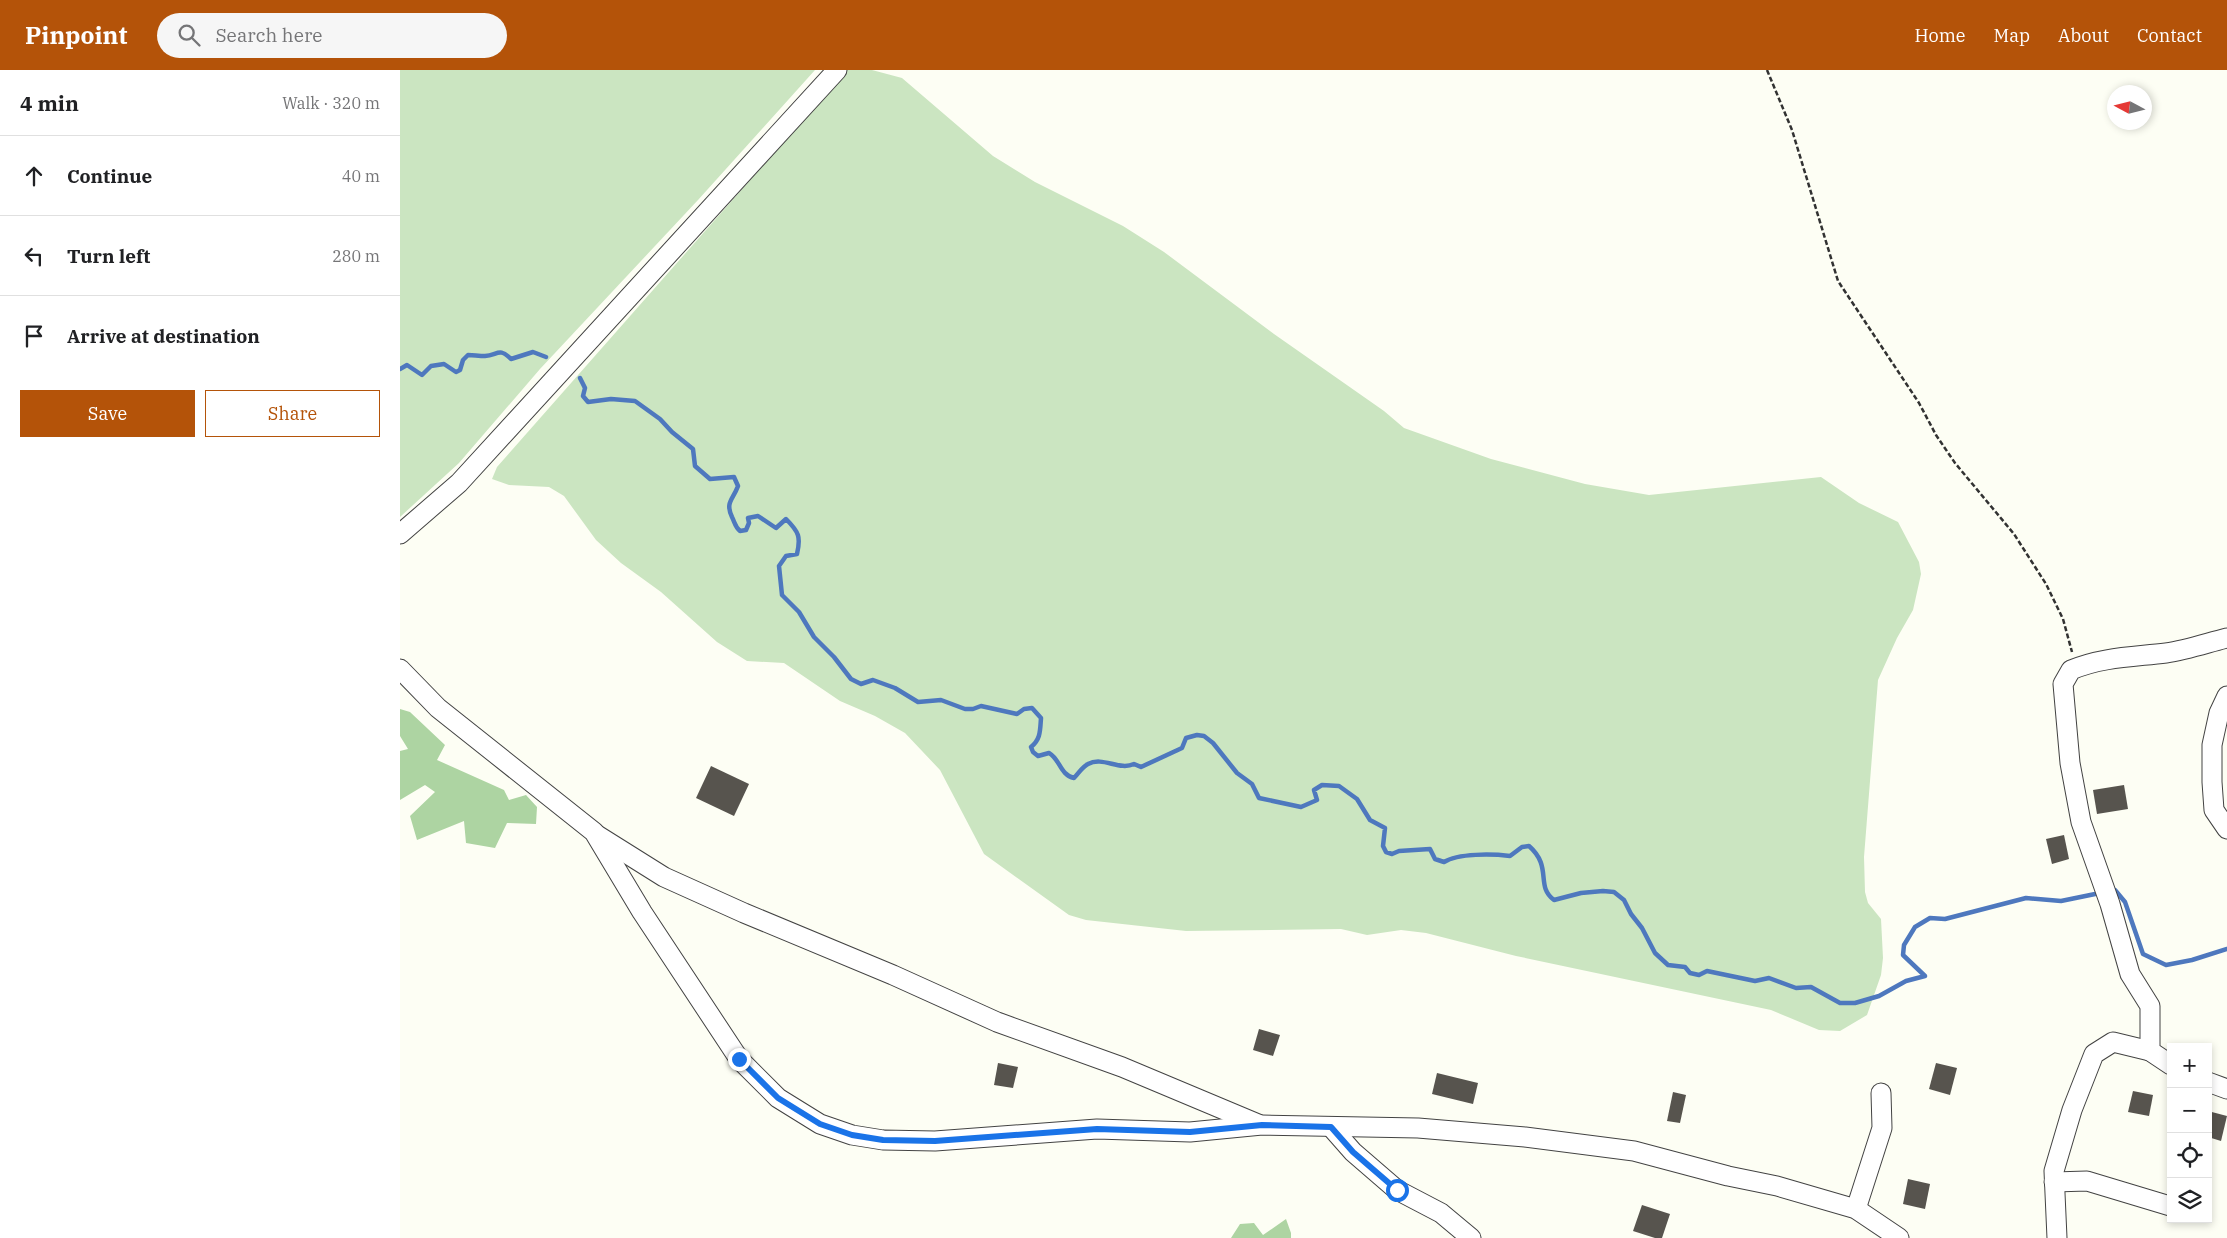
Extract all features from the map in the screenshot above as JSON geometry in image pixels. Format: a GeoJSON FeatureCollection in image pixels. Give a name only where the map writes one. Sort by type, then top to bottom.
{"type":"FeatureCollection","features":[{"type":"Feature","properties":{"kind":"street"},"geometry":{"type":"LineString","coordinates":[[400,534],[458,483],[611,314],[837,70]]}},
{"type":"Feature","properties":{"kind":"street"},"geometry":{"type":"LineString","coordinates":[[2150,1050],[2150,1006],[2130,974],[2110,904],[2082,822],[2070,763],[2064,684],[2071,670],[2109,658],[2168,653],[2227,638]]}},
{"type":"Feature","properties":{"kind":"street"},"geometry":{"type":"LineString","coordinates":[[400,668],[438,708],[594,832],[664,877],[997,1022],[1122,1067],[1262,1125]]}},
{"type":"Feature","properties":{"kind":"street"},"geometry":{"type":"LineString","coordinates":[[2227,696],[2219,713],[2212,745],[2214,810],[2227,829]]}},
{"type":"Feature","properties":{"kind":"street"},"geometry":{"type":"LineString","coordinates":[[594,832],[642,912],[739,1059],[778,1098],[820,1124],[852,1135],[883,1140],[935,1141],[1097,1129],[1190,1132],[1262,1125],[1418,1128],[1525,1137],[1634,1151],[1728,1176],[1777,1186],[1856,1209],[1899,1238]]}},
{"type":"Feature","properties":{"kind":"street"},"geometry":{"type":"LineString","coordinates":[[2057,1238],[2054,1171],[2072,1110],[2094,1054],[2112,1042],[2150,1050],[2167,1062]]}},
{"type":"Feature","properties":{"kind":"street"},"geometry":{"type":"LineString","coordinates":[[2212,1083],[2227,1089]]}},
{"type":"Feature","properties":{"kind":"street"},"geometry":{"type":"LineString","coordinates":[[1856,1209],[1882,1128],[1880,1093]]}},
{"type":"Feature","properties":{"kind":"street"},"geometry":{"type":"LineString","coordinates":[[1331,1127],[1353,1152],[1397,1190],[1441,1213],[1471,1238]]}},
{"type":"Feature","properties":{"kind":"street"},"geometry":{"type":"LineString","coordinates":[[2054,1182],[2087,1181],[2167,1205]]}},
{"type":"Feature","properties":{"kind":"path"},"geometry":{"type":"LineString","coordinates":[[1767,70],[1792,130],[1838,281],[1914,395],[1936,435],[1955,463],[2014,534],[2046,584],[2064,619],[2077,668]]}},
{"type":"Feature","properties":{"kind":"green space"},"geometry":{"type":"Polygon","coordinates":[[[400,70],[815,70],[698,200],[540,369],[459,463],[400,517],[400,70]]]}},
{"type":"Feature","properties":{"kind":"green space"},"geometry":{"type":"Polygon","coordinates":[[[847,70],[872,70],[902,78],[993,156],[1035,182],[1123,226],[1164,252],[1274,334],[1384,411],[1404,428],[1491,459],[1585,484],[1649,495],[1821,477],[1859,503],[1898,522],[1919,562],[1921,574],[1913,610],[1897,638],[1878,680],[1864,857],[1865,892],[1868,903],[1881,919],[1883,958],[1881,975],[1867,1015],[1840,1031],[1819,1030],[1771,1010],[1516,956],[1426,933],[1401,930],[1367,935],[1341,929],[1186,931],[1086,920],[1069,915],[984,854],[940,770],[905,733],[875,716],[840,701],[784,663],[747,661],[717,642],[661,592],[621,563],[596,540],[564,496],[549,487],[509,485],[492,479],[497,467],[847,70]]]}},
{"type":"Feature","properties":{"kind":"green space"},"geometry":{"type":"Polygon","coordinates":[[[400,709],[410,712],[445,745],[437,760],[504,790],[509,800],[526,795],[537,807],[536,824],[507,823],[495,848],[466,843],[464,821],[417,840],[410,816],[435,792],[425,785],[400,800],[400,751],[408,749],[400,736],[400,709]]]}},
{"type":"Feature","properties":{"kind":"green space"},"geometry":{"type":"Polygon","coordinates":[[[1286,1219],[1291,1238],[1231,1238],[1240,1224],[1254,1223],[1263,1235],[1286,1219]]]}},
{"type":"Feature","properties":{"kind":"building"},"geometry":{"type":"Polygon","coordinates":[[[711,766],[749,784],[734,816],[696,798],[711,766]]]}},
{"type":"Feature","properties":{"kind":"building"},"geometry":{"type":"Polygon","coordinates":[[[2124,785],[2128,809],[2097,814],[2093,790],[2124,785]]]}},
{"type":"Feature","properties":{"kind":"building"},"geometry":{"type":"Polygon","coordinates":[[[2064,835],[2069,859],[2052,864],[2046,839],[2064,835]]]}},
{"type":"Feature","properties":{"kind":"building"},"geometry":{"type":"Polygon","coordinates":[[[1259,1029],[1280,1035],[1273,1056],[1253,1050],[1259,1029]]]}},
{"type":"Feature","properties":{"kind":"building"},"geometry":{"type":"Polygon","coordinates":[[[998,1063],[1018,1067],[1013,1088],[994,1085],[998,1063]]]}},
{"type":"Feature","properties":{"kind":"building"},"geometry":{"type":"Polygon","coordinates":[[[1936,1063],[1957,1068],[1950,1095],[1929,1089],[1936,1063]]]}},
{"type":"Feature","properties":{"kind":"building"},"geometry":{"type":"Polygon","coordinates":[[[1437,1073],[1478,1083],[1473,1104],[1432,1094],[1437,1073]]]}},
{"type":"Feature","properties":{"kind":"building"},"geometry":{"type":"Polygon","coordinates":[[[2133,1091],[2153,1095],[2149,1116],[2128,1112],[2133,1091]]]}},
{"type":"Feature","properties":{"kind":"building"},"geometry":{"type":"Polygon","coordinates":[[[1673,1092],[1686,1095],[1680,1123],[1667,1121],[1673,1092]]]}},
{"type":"Feature","properties":{"kind":"building"},"geometry":{"type":"Polygon","coordinates":[[[2212,1112],[2227,1116],[2221,1141],[2212,1138],[2212,1112]]]}},
{"type":"Feature","properties":{"kind":"building"},"geometry":{"type":"Polygon","coordinates":[[[1908,1179],[1930,1184],[1925,1209],[1903,1204],[1908,1179]]]}},
{"type":"Feature","properties":{"kind":"building"},"geometry":{"type":"Polygon","coordinates":[[[1642,1205],[1670,1214],[1662,1238],[1655,1238],[1633,1231],[1642,1205]]]}},
{"type":"Feature","properties":{"kind":"waterway"},"geometry":{"type":"LineString","coordinates":[[400,369],[407,365],[422,375],[431,366],[444,364],[456,372],[460,370],[463,360],[468,355],[485,356],[504,353],[511,359],[533,352],[546,357]]}},
{"type":"Feature","properties":{"kind":"waterway"},"geometry":{"type":"LineString","coordinates":[[580,378],[585,388],[583,396],[588,402],[611,399],[635,401],[660,419],[672,432],[693,449],[695,466],[710,479],[734,477],[738,486],[730,501],[729,508],[735,525],[740,531],[746,530],[749,523],[748,518],[758,516],[776,528],[786,519],[796,531],[799,543],[797,554],[786,556],[779,566],[782,595],[799,612],[814,637],[834,657],[851,679],[861,684],[873,680],[895,688],[918,702],[941,700],[965,709],[981,706],[1017,714],[1024,709],[1032,708],[1041,718],[1038,737],[1031,747],[1033,752],[1038,756],[1049,753],[1056,759],[1066,774],[1074,778],[1084,767],[1094,762],[1105,762],[1123,766],[1134,764],[1141,767],[1182,748],[1186,738],[1197,735],[1204,736],[1213,743],[1237,773],[1252,784],[1259,798],[1301,807],[1317,800],[1314,790],[1322,785],[1339,786],[1357,799],[1370,820],[1385,828],[1383,846],[1386,852],[1392,854],[1399,851],[1430,849],[1435,859],[1444,862],[1467,856],[1510,856],[1522,847],[1529,846],[1540,861],[1545,889],[1548,895],[1554,900],[1581,893],[1614,892],[1624,900],[1655,953],[1668,965],[1685,967],[1690,973],[1699,975],[1707,971],[1755,981],[1769,978],[1796,988],[1811,987],[1840,1003],[1855,1003],[1879,996],[1906,981],[1925,976],[1903,955],[1904,945],[1915,927],[1930,918],[1945,919],[2026,898],[2061,901],[2100,893]]}},
{"type":"Feature","properties":{"kind":"waterway"},"geometry":{"type":"LineString","coordinates":[[2110,891],[2115,890],[2125,902],[2143,954],[2166,965],[2192,960],[2227,949]]}},
{"type":"Feature","properties":{"kind":"route"},"geometry":{"type":"LineString","coordinates":[[739,1059],[778,1098],[820,1124],[852,1135],[883,1140],[935,1141],[1097,1129],[1190,1132],[1262,1125],[1331,1127],[1353,1152],[1397,1190]]}}]}
